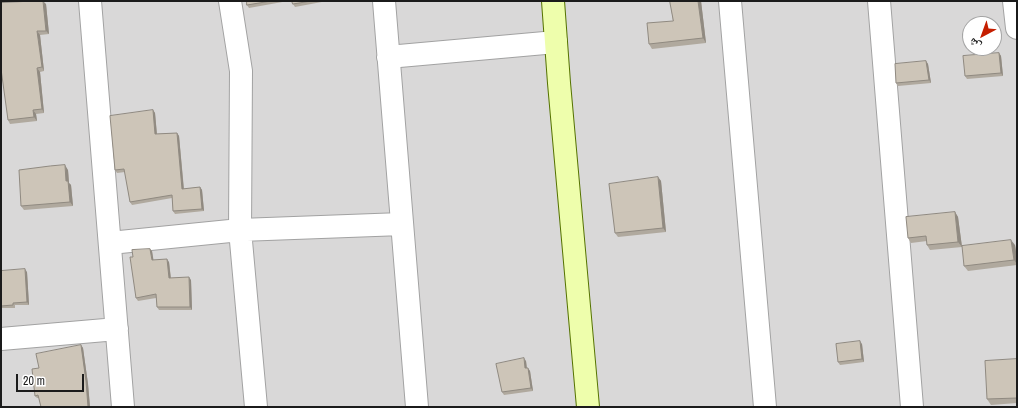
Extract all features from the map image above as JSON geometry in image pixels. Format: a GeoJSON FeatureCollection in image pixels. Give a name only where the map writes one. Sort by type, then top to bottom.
{"type":"FeatureCollection","features":[{"type":"Feature","properties":{"kind":"street"},"geometry":{"type":"LineString","coordinates":[[90,1],[123,407]]}},
{"type":"Feature","properties":{"kind":"street"},"geometry":{"type":"LineString","coordinates":[[230,1],[241,71],[240,230],[256,407]]}},
{"type":"Feature","properties":{"kind":"street"},"geometry":{"type":"LineString","coordinates":[[384,1],[416,407]]}},
{"type":"Feature","properties":{"kind":"street"},"geometry":{"type":"LineString","coordinates":[[553,1],[588,407]]}},
{"type":"Feature","properties":{"kind":"street"},"geometry":{"type":"LineString","coordinates":[[730,1],[765,407]]}},
{"type":"Feature","properties":{"kind":"street"},"geometry":{"type":"LineString","coordinates":[[879,1],[912,407]]}},
{"type":"Feature","properties":{"kind":"street"},"geometry":{"type":"LineString","coordinates":[[1014,1],[1017,28]]}},
{"type":"Feature","properties":{"kind":"street"},"geometry":{"type":"LineString","coordinates":[[388,57],[556,42]]}},
{"type":"Feature","properties":{"kind":"street"},"geometry":{"type":"LineString","coordinates":[[110,243],[240,230],[402,224]]}},
{"type":"Feature","properties":{"kind":"street"},"geometry":{"type":"LineString","coordinates":[[1,339],[116,329]]}},
{"type":"Feature","properties":{"kind":"shaded area"},"geometry":{"type":"Polygon","coordinates":[[[1,1],[1017,1],[1017,407],[1,407],[1,1]]]}},
{"type":"Feature","properties":{"kind":"building"},"geometry":{"type":"Polygon","coordinates":[[[43,1],[46,31],[37,31],[42,67],[37,68],[42,109],[33,110],[34,117],[8,120],[1,69],[1,3],[43,1]]]}},
{"type":"Feature","properties":{"kind":"building"},"geometry":{"type":"Polygon","coordinates":[[[247,1],[271,1],[247,5],[247,1]]]}},
{"type":"Feature","properties":{"kind":"building"},"geometry":{"type":"Polygon","coordinates":[[[292,1],[311,1],[293,4],[292,1]]]}},
{"type":"Feature","properties":{"kind":"building"},"geometry":{"type":"Polygon","coordinates":[[[670,1],[698,1],[703,38],[649,44],[647,23],[673,21],[670,1]]]}},
{"type":"Feature","properties":{"kind":"building"},"geometry":{"type":"Polygon","coordinates":[[[963,56],[999,56],[1001,73],[965,76],[963,56]]]}},
{"type":"Feature","properties":{"kind":"building"},"geometry":{"type":"Polygon","coordinates":[[[926,61],[929,80],[896,83],[895,64],[926,61]]]}},
{"type":"Feature","properties":{"kind":"building"},"geometry":{"type":"Polygon","coordinates":[[[153,110],[155,134],[177,133],[182,189],[200,187],[202,209],[173,211],[172,195],[130,202],[124,169],[115,170],[110,116],[153,110]]]}},
{"type":"Feature","properties":{"kind":"building"},"geometry":{"type":"Polygon","coordinates":[[[65,165],[70,202],[21,206],[19,170],[65,165]]]}},
{"type":"Feature","properties":{"kind":"building"},"geometry":{"type":"Polygon","coordinates":[[[658,177],[663,228],[615,233],[609,184],[658,177]]]}},
{"type":"Feature","properties":{"kind":"building"},"geometry":{"type":"Polygon","coordinates":[[[955,212],[958,242],[927,245],[926,236],[908,238],[906,217],[955,212]]]}},
{"type":"Feature","properties":{"kind":"building"},"geometry":{"type":"Polygon","coordinates":[[[1011,240],[1014,260],[964,266],[962,246],[1011,240]]]}},
{"type":"Feature","properties":{"kind":"building"},"geometry":{"type":"Polygon","coordinates":[[[150,249],[152,260],[167,259],[169,278],[189,277],[190,307],[157,307],[156,294],[136,298],[130,257],[133,257],[132,250],[150,249]]]}},
{"type":"Feature","properties":{"kind":"building"},"geometry":{"type":"Polygon","coordinates":[[[25,269],[27,302],[1,306],[1,271],[25,269]]]}},
{"type":"Feature","properties":{"kind":"building"},"geometry":{"type":"Polygon","coordinates":[[[860,341],[862,359],[838,362],[836,344],[860,341]]]}},
{"type":"Feature","properties":{"kind":"building"},"geometry":{"type":"Polygon","coordinates":[[[81,345],[88,407],[41,407],[38,395],[35,396],[32,369],[39,368],[36,354],[81,345]]]}},
{"type":"Feature","properties":{"kind":"building"},"geometry":{"type":"Polygon","coordinates":[[[524,358],[525,368],[528,368],[531,388],[502,392],[496,364],[524,358]]]}},
{"type":"Feature","properties":{"kind":"building"},"geometry":{"type":"Polygon","coordinates":[[[1017,359],[1017,398],[987,399],[985,361],[1017,359]]]}}]}
